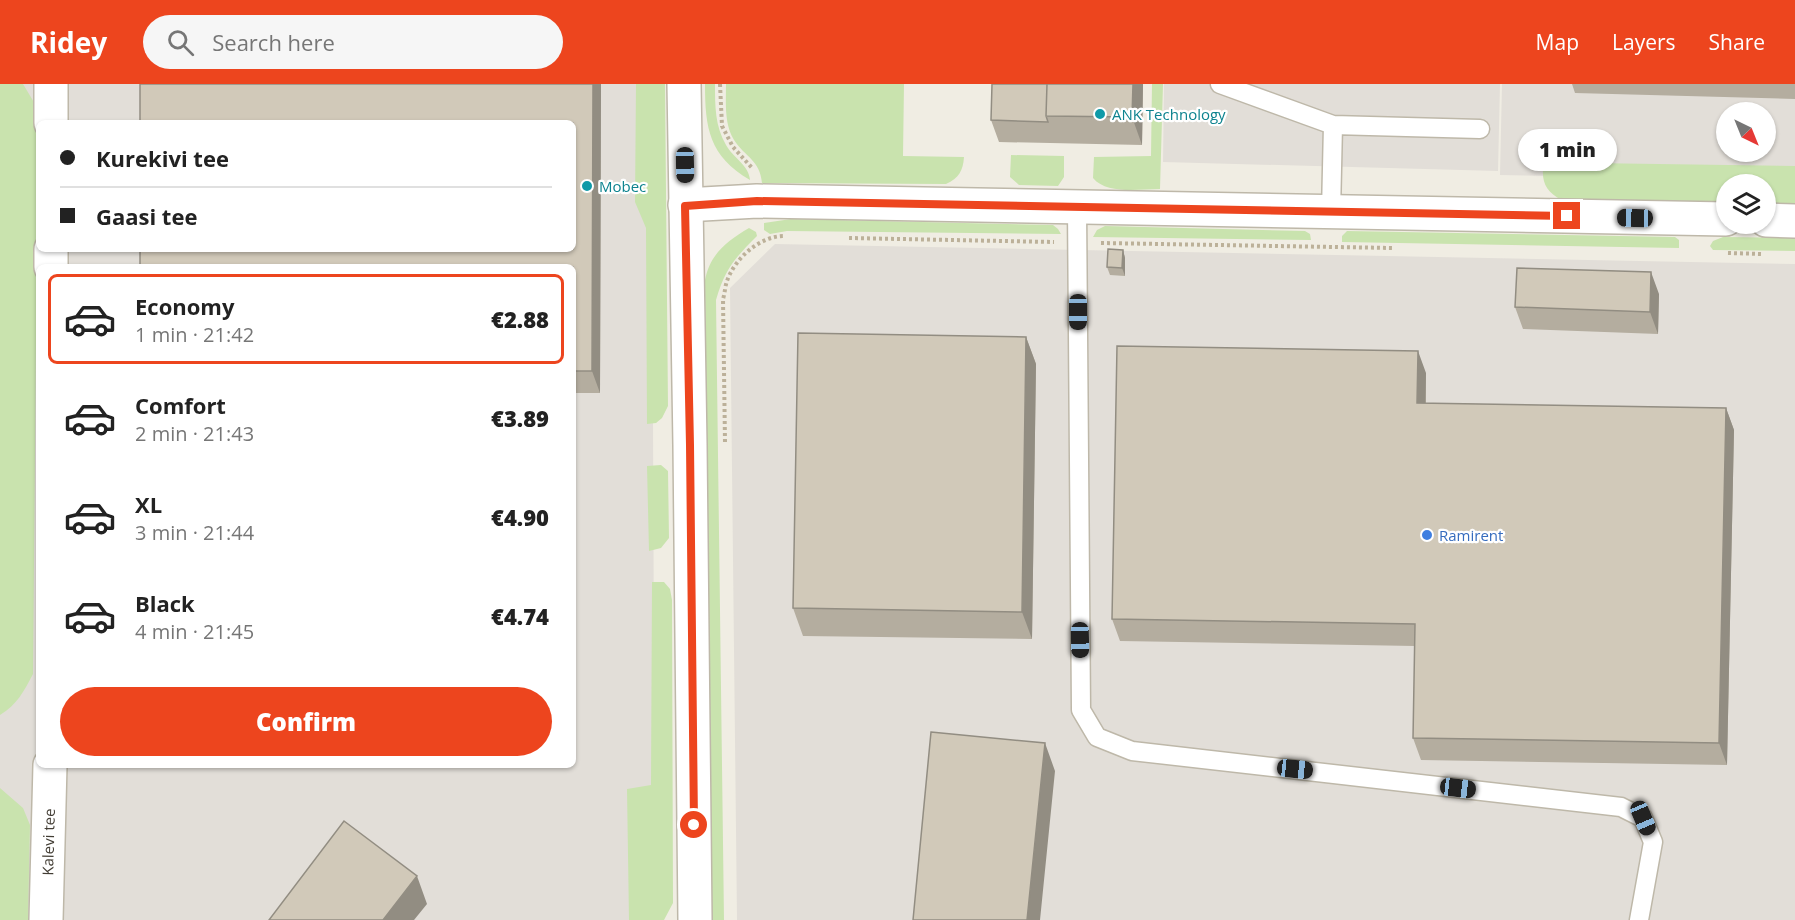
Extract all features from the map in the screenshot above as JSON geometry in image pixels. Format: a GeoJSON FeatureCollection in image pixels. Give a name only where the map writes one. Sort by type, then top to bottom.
{"type":"FeatureCollection","features":[{"type":"Feature","properties":{"kind":"street"},"geometry":{"type":"LineString","coordinates":[[51,84],[51,120]]}},
{"type":"Feature","properties":{"kind":"street"},"geometry":{"type":"LineString","coordinates":[[684,84],[695,920]]}},
{"type":"Feature","properties":{"kind":"street"},"geometry":{"type":"LineString","coordinates":[[685,206],[757,201],[1716,219]]}},
{"type":"Feature","properties":{"kind":"street"},"geometry":{"type":"LineString","coordinates":[[1776,220],[1795,220]]}},
{"type":"Feature","properties":{"kind":"street","name":"Kalevi tee"},"geometry":{"type":"LineString","coordinates":[[46,920],[50,768]]}},
{"type":"Feature","properties":{"kind":"lane"},"geometry":{"type":"LineString","coordinates":[[1220,84],[1333,126],[1480,129]]}},
{"type":"Feature","properties":{"kind":"lane"},"geometry":{"type":"LineString","coordinates":[[1331,212],[1333,126]]}},
{"type":"Feature","properties":{"kind":"lane"},"geometry":{"type":"LineString","coordinates":[[1077,207],[1081,710],[1097,737],[1132,751],[1621,807],[1643,818],[1653,842],[1640,920]]}},
{"type":"Feature","properties":{"kind":"path"},"geometry":{"type":"LineString","coordinates":[[720,84],[722,126],[733,147],[749,162],[757,174],[758,226],[765,239],[742,257],[728,279],[723,299],[725,442]]}},
{"type":"Feature","properties":{"kind":"shaded area"},"geometry":{"type":"Polygon","coordinates":[[[0,84],[649,84],[652,168],[655,920],[0,920],[0,84]]]}},
{"type":"Feature","properties":{"kind":"shaded area"},"geometry":{"type":"Polygon","coordinates":[[[1164,84],[1500,84],[1498,171],[1163,162],[1164,84]]]}},
{"type":"Feature","properties":{"kind":"shaded area"},"geometry":{"type":"Polygon","coordinates":[[[1502,84],[1795,84],[1795,180],[1776,180],[1776,174],[1716,174],[1716,179],[1500,175],[1502,84]]]}},
{"type":"Feature","properties":{"kind":"shaded area"},"geometry":{"type":"Polygon","coordinates":[[[775,244],[1795,264],[1795,920],[737,920],[730,288],[775,244]]]}},
{"type":"Feature","properties":{"kind":"green space"},"geometry":{"type":"Polygon","coordinates":[[[0,84],[23,84],[35,104],[38,120],[33,674],[16,702],[0,715],[0,84]]]}},
{"type":"Feature","properties":{"kind":"green space"},"geometry":{"type":"Polygon","coordinates":[[[636,84],[665,84],[668,406],[662,418],[656,423],[647,424],[646,228],[635,202],[636,84]]]}},
{"type":"Feature","properties":{"kind":"green space"},"geometry":{"type":"Polygon","coordinates":[[[705,84],[715,84],[716,108],[722,138],[729,150],[747,170],[750,180],[726,161],[712,140],[706,114],[705,84]]]}},
{"type":"Feature","properties":{"kind":"green space"},"geometry":{"type":"Polygon","coordinates":[[[726,84],[904,84],[903,156],[964,157],[963,166],[957,177],[946,184],[762,183],[761,175],[755,164],[738,146],[731,134],[726,113],[726,84]]]}},
{"type":"Feature","properties":{"kind":"green space"},"geometry":{"type":"Polygon","coordinates":[[[1152,84],[1163,84],[1160,189],[1124,190],[1107,187],[1093,178],[1094,157],[1151,156],[1152,84]]]}},
{"type":"Feature","properties":{"kind":"green space"},"geometry":{"type":"Polygon","coordinates":[[[1556,153],[1589,153],[1589,163],[1795,166],[1795,204],[1776,203],[1776,174],[1716,174],[1716,203],[1562,200],[1544,183],[1545,158],[1556,153]]]}},
{"type":"Feature","properties":{"kind":"green space"},"geometry":{"type":"Polygon","coordinates":[[[1011,155],[1064,156],[1064,177],[1058,186],[1019,185],[1010,177],[1011,155]]]}},
{"type":"Feature","properties":{"kind":"green space"},"geometry":{"type":"Polygon","coordinates":[[[791,219],[1053,225],[1061,234],[787,231],[770,234],[764,230],[764,223],[791,219]]]}},
{"type":"Feature","properties":{"kind":"green space"},"geometry":{"type":"Polygon","coordinates":[[[1105,226],[1305,231],[1310,234],[1311,240],[1093,237],[1097,230],[1105,226]]]}},
{"type":"Feature","properties":{"kind":"green space"},"geometry":{"type":"Polygon","coordinates":[[[749,228],[756,232],[757,236],[731,265],[716,300],[724,920],[711,920],[705,280],[715,256],[734,238],[749,228]]]}},
{"type":"Feature","properties":{"kind":"green space"},"geometry":{"type":"Polygon","coordinates":[[[1347,231],[1675,237],[1679,240],[1679,248],[1342,242],[1342,236],[1347,231]]]}},
{"type":"Feature","properties":{"kind":"green space"},"geometry":{"type":"Polygon","coordinates":[[[1723,237],[1795,238],[1795,251],[1713,250],[1710,246],[1713,241],[1723,237]]]}},
{"type":"Feature","properties":{"kind":"green space"},"geometry":{"type":"Polygon","coordinates":[[[661,465],[668,471],[669,538],[661,548],[649,551],[647,466],[661,465]]]}},
{"type":"Feature","properties":{"kind":"green space"},"geometry":{"type":"Polygon","coordinates":[[[652,582],[664,582],[670,589],[672,600],[673,903],[664,920],[629,920],[627,789],[651,785],[652,582]]]}},
{"type":"Feature","properties":{"kind":"green space"},"geometry":{"type":"Polygon","coordinates":[[[0,788],[23,808],[30,825],[28,920],[0,920],[0,788]]]}},
{"type":"Feature","properties":{"kind":"building","name":"Mobec"},"geometry":{"type":"Polygon","coordinates":[[[140,84],[593,84],[592,371],[576,371],[576,264],[140,264],[140,252],[576,252],[576,120],[140,120],[140,84]]]}},
{"type":"Feature","properties":{"kind":"building"},"geometry":{"type":"Polygon","coordinates":[[[992,84],[1047,84],[1046,116],[1048,122],[991,120],[992,84]]]}},
{"type":"Feature","properties":{"kind":"building"},"geometry":{"type":"Polygon","coordinates":[[[1047,84],[1133,84],[1132,117],[1046,116],[1047,84]]]}},
{"type":"Feature","properties":{"kind":"building"},"geometry":{"type":"Polygon","coordinates":[[[1108,249],[1123,250],[1122,268],[1107,267],[1108,249]]]}},
{"type":"Feature","properties":{"kind":"building"},"geometry":{"type":"Polygon","coordinates":[[[1517,268],[1651,272],[1650,312],[1515,307],[1517,268]]]}},
{"type":"Feature","properties":{"kind":"building"},"geometry":{"type":"Polygon","coordinates":[[[798,333],[1026,337],[1022,612],[793,608],[798,333]]]}},
{"type":"Feature","properties":{"kind":"building","name":"Ramirent"},"geometry":{"type":"Polygon","coordinates":[[[1117,346],[1418,351],[1417,403],[1726,408],[1719,743],[1413,738],[1415,624],[1112,619],[1117,346]]]}},
{"type":"Feature","properties":{"kind":"building"},"geometry":{"type":"Polygon","coordinates":[[[931,732],[1045,743],[1027,920],[913,920],[931,732]]]}},
{"type":"Feature","properties":{"kind":"building"},"geometry":{"type":"Polygon","coordinates":[[[344,821],[417,876],[383,920],[269,920],[344,821]]]}},
{"type":"Feature","properties":{"kind":"place","name":"ANK Technology"},"geometry":{"type":"Point","coordinates":[1100,114]}},
{"type":"Feature","properties":{"kind":"place","name":"Mobec"},"geometry":{"type":"Point","coordinates":[587,186]}},
{"type":"Feature","properties":{"kind":"place","name":"Ramirent"},"geometry":{"type":"Point","coordinates":[1427,535]}},
{"type":"Feature","properties":{"kind":"route"},"geometry":{"type":"LineString","coordinates":[[694,825],[685,206],[757,201],[1567,216]]}}]}
